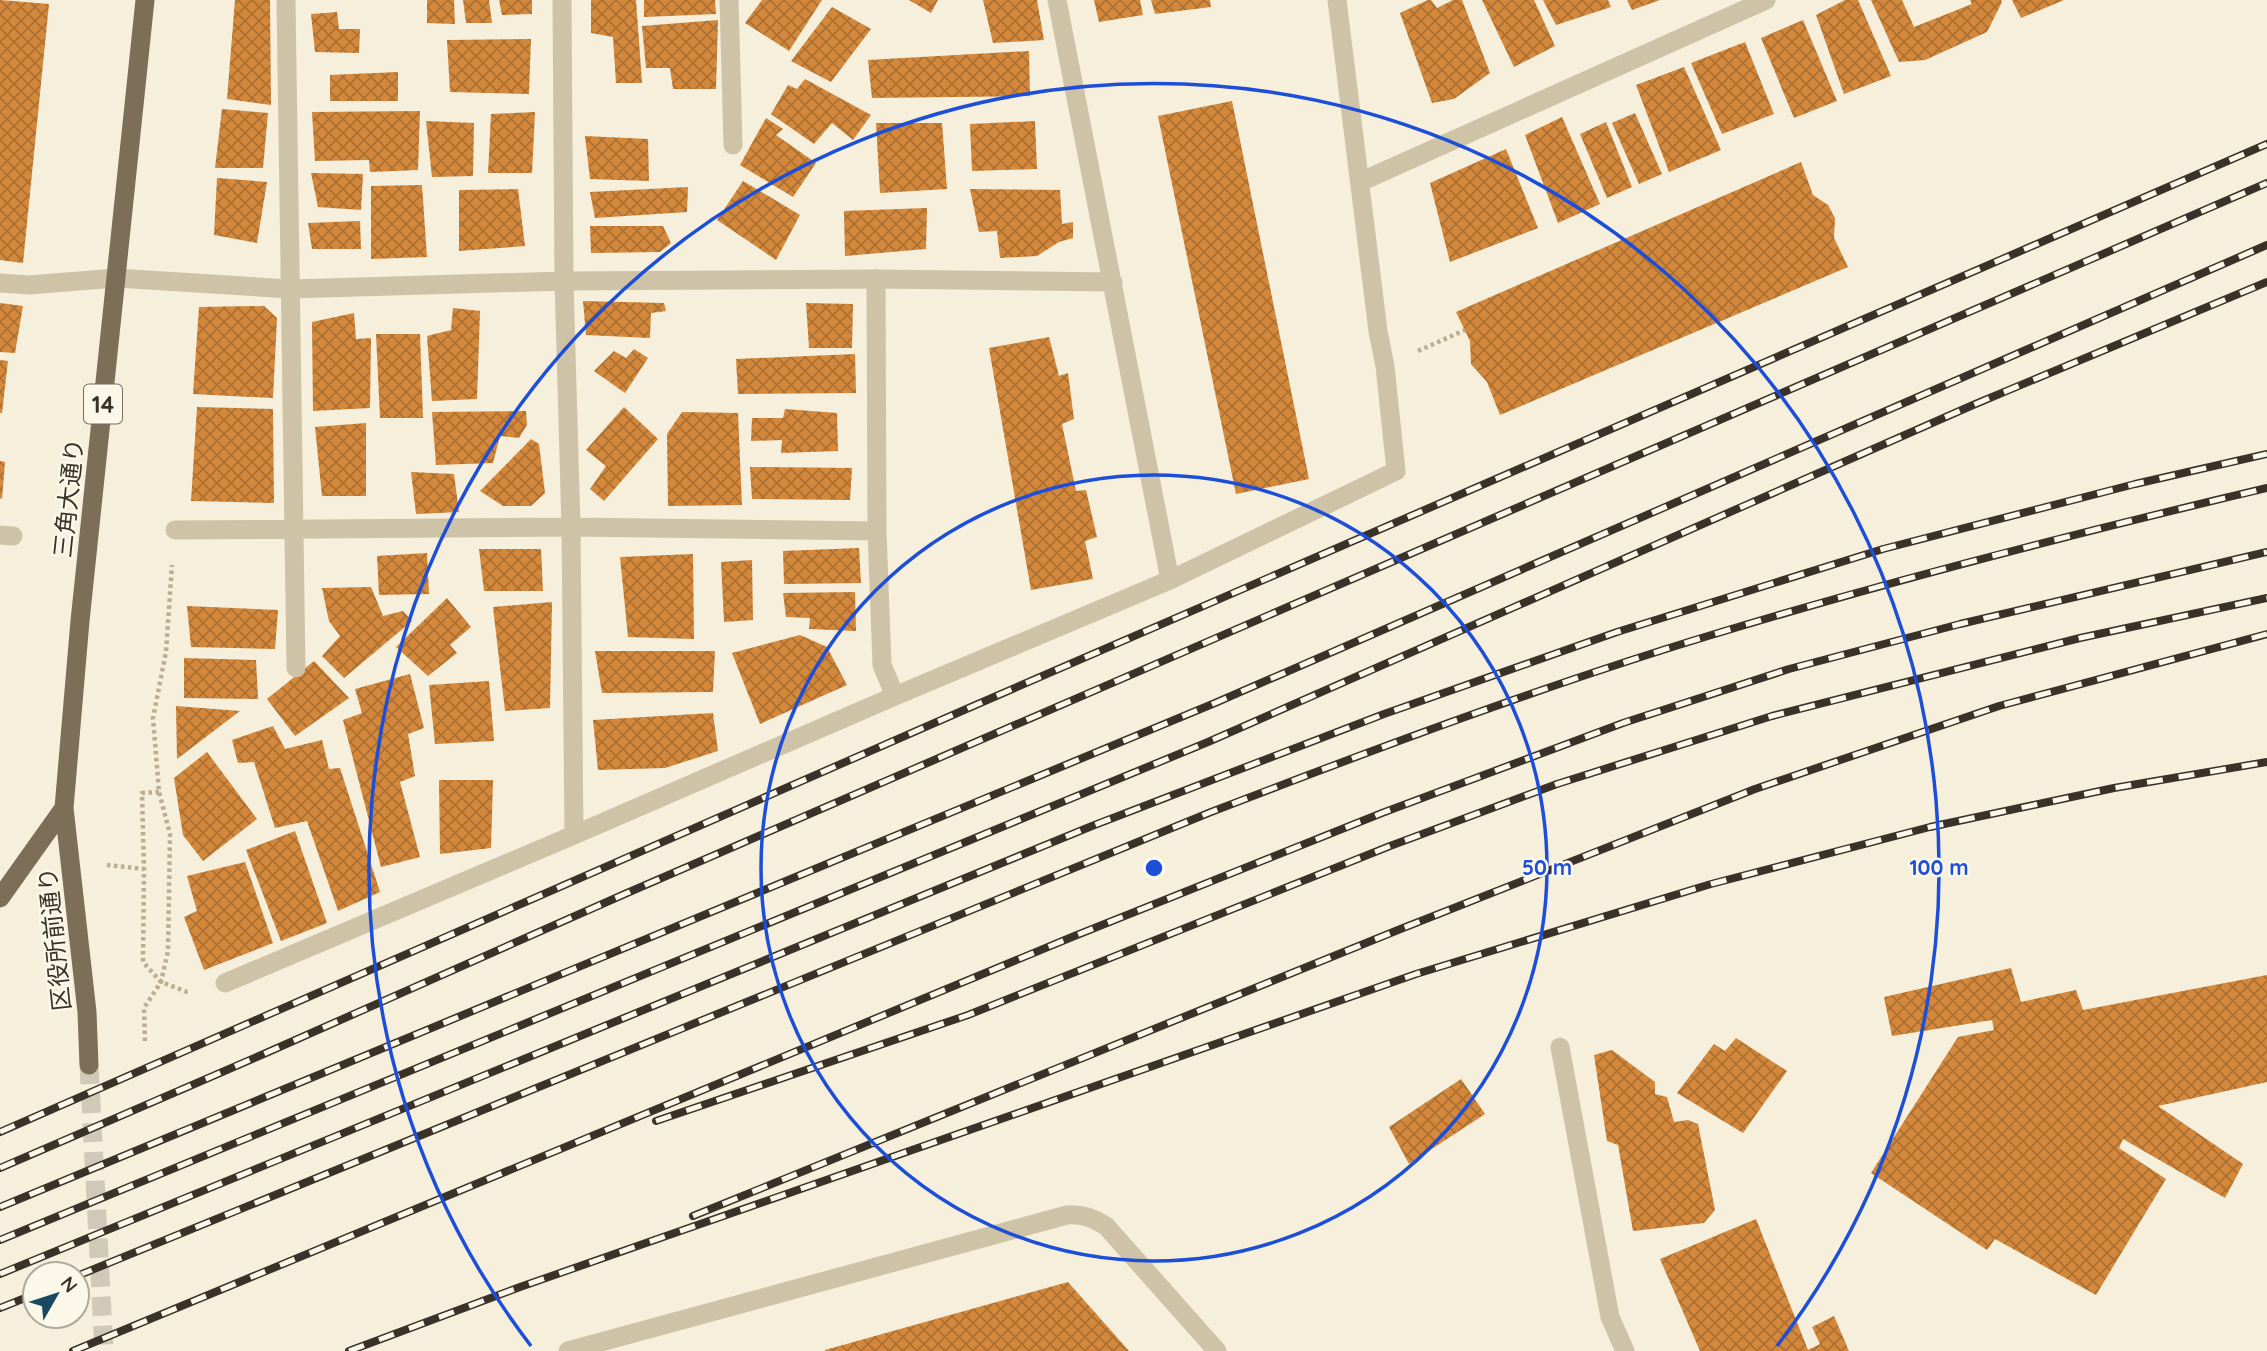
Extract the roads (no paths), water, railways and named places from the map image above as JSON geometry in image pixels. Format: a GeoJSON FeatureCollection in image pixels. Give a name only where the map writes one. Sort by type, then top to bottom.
{"type":"FeatureCollection","features":[{"type":"Feature","properties":{"kind":"main road","name":"三角大通り"},"geometry":{"type":"LineString","coordinates":[[64,808],[80,621],[145,0]]}},
{"type":"Feature","properties":{"kind":"main road"},"geometry":{"type":"LineString","coordinates":[[0,898],[64,808]]}},
{"type":"Feature","properties":{"kind":"main road","name":"区役所前通り"},"geometry":{"type":"LineString","coordinates":[[64,808],[87,1012],[89,1065]]}},
{"type":"Feature","properties":{"kind":"street"},"geometry":{"type":"LineString","coordinates":[[286,0],[296,668]]}},
{"type":"Feature","properties":{"kind":"street"},"geometry":{"type":"LineString","coordinates":[[562,0],[574,835]]}},
{"type":"Feature","properties":{"kind":"street"},"geometry":{"type":"LineString","coordinates":[[729,0],[733,145]]}},
{"type":"Feature","properties":{"kind":"street"},"geometry":{"type":"LineString","coordinates":[[1057,0],[1170,580]]}},
{"type":"Feature","properties":{"kind":"street"},"geometry":{"type":"LineString","coordinates":[[225,983],[1170,580],[1396,471],[1385,366],[1378,331],[1337,0]]}},
{"type":"Feature","properties":{"kind":"street"},"geometry":{"type":"LineString","coordinates":[[1360,182],[1766,0]]}},
{"type":"Feature","properties":{"kind":"street"},"geometry":{"type":"LineString","coordinates":[[0,283],[29,285],[116,278],[290,289],[564,281],[876,279],[1113,282]]}},
{"type":"Feature","properties":{"kind":"street"},"geometry":{"type":"LineString","coordinates":[[876,279],[877,531],[882,665],[895,696]]}},
{"type":"Feature","properties":{"kind":"street"},"geometry":{"type":"LineString","coordinates":[[175,530],[571,527],[877,531]]}},
{"type":"Feature","properties":{"kind":"street"},"geometry":{"type":"LineString","coordinates":[[1560,1047],[1609,1317],[1625,1351]]}},
{"type":"Feature","properties":{"kind":"street"},"geometry":{"type":"LineString","coordinates":[[568,1351],[1078,1214],[1106,1226],[1217,1351]]}},
{"type":"Feature","properties":{"kind":"tunnel"},"geometry":{"type":"LineString","coordinates":[[89,1065],[104,1351]]}},
{"type":"Feature","properties":{"kind":"railway"},"geometry":{"type":"LineString","coordinates":[[0,1132],[2267,144]]}},
{"type":"Feature","properties":{"kind":"railway"},"geometry":{"type":"LineString","coordinates":[[0,1168],[627,893],[2267,183]]}},
{"type":"Feature","properties":{"kind":"railway"},"geometry":{"type":"LineString","coordinates":[[0,1207],[1215,703],[2267,245]]}},
{"type":"Feature","properties":{"kind":"railway"},"geometry":{"type":"LineString","coordinates":[[0,1240],[1208,742],[1973,405],[2267,282]]}},
{"type":"Feature","properties":{"kind":"railway"},"geometry":{"type":"LineString","coordinates":[[0,1274],[1092,826],[1384,714],[1617,632],[1883,549],[2135,484],[2267,454]]}},
{"type":"Feature","properties":{"kind":"railway"},"geometry":{"type":"LineString","coordinates":[[91,1270],[1211,812],[1458,720],[1645,656],[1847,595],[2057,539],[2267,488]]}},
{"type":"Feature","properties":{"kind":"railway"},"geometry":{"type":"LineString","coordinates":[[73,1351],[1072,937],[1382,813],[1623,723],[1789,669],[1960,624],[2267,552]]}},
{"type":"Feature","properties":{"kind":"railway"},"geometry":{"type":"LineString","coordinates":[[656,1121],[968,1015],[1390,846],[1557,784],[1772,716],[2080,638],[2267,598]]}},
{"type":"Feature","properties":{"kind":"railway"},"geometry":{"type":"LineString","coordinates":[[693,1216],[1398,930],[1755,789],[1999,706],[2267,634]]}},
{"type":"Feature","properties":{"kind":"railway"},"geometry":{"type":"LineString","coordinates":[[349,1351],[520,1287],[1416,974],[1711,884],[1930,827],[2114,788],[2267,762]]}},
{"type":"Feature","properties":{"kind":"railway"},"geometry":{"type":"LineString","coordinates":[[0,1308],[21,1300]]}}]}
